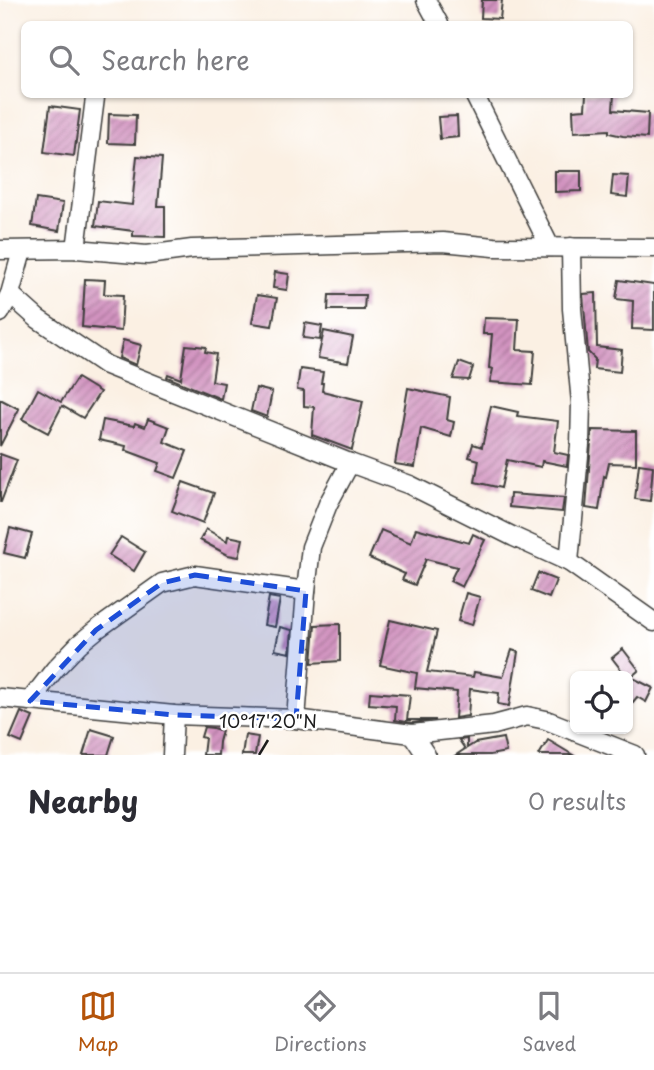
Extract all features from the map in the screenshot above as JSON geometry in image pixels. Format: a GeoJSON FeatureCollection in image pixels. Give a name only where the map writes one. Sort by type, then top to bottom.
{"type":"FeatureCollection","features":[{"type":"Feature","properties":{"kind":"street"},"geometry":{"type":"LineString","coordinates":[[426,0],[437,21]]}},
{"type":"Feature","properties":{"kind":"street"},"geometry":{"type":"LineString","coordinates":[[76,249],[95,98]]}},
{"type":"Feature","properties":{"kind":"street"},"geometry":{"type":"LineString","coordinates":[[476,98],[550,247]]}},
{"type":"Feature","properties":{"kind":"street"},"geometry":{"type":"LineString","coordinates":[[0,250],[76,249],[146,255],[192,249],[443,242],[494,247],[654,248]]}},
{"type":"Feature","properties":{"kind":"street"},"geometry":{"type":"LineString","coordinates":[[569,562],[582,403],[572,309],[571,247]]}},
{"type":"Feature","properties":{"kind":"street"},"geometry":{"type":"LineString","coordinates":[[0,313],[10,294],[22,251]]}},
{"type":"Feature","properties":{"kind":"street"},"geometry":{"type":"LineString","coordinates":[[10,294],[38,319],[106,365],[410,485],[569,562],[654,622]]}},
{"type":"Feature","properties":{"kind":"street"},"geometry":{"type":"LineString","coordinates":[[296,719],[311,547],[328,504],[350,463]]}},
{"type":"Feature","properties":{"kind":"street"},"geometry":{"type":"LineString","coordinates":[[30,701],[79,644],[162,583],[195,575],[306,591]]}},
{"type":"Feature","properties":{"kind":"street"},"geometry":{"type":"LineString","coordinates":[[0,698],[174,715],[296,719],[412,734],[494,725],[527,716],[546,720],[635,755]]}},
{"type":"Feature","properties":{"kind":"street"},"geometry":{"type":"LineString","coordinates":[[172,755],[174,715]]}},
{"type":"Feature","properties":{"kind":"street"},"geometry":{"type":"LineString","coordinates":[[412,734],[426,755]]}},
{"type":"Feature","properties":{"kind":"highlighted area"},"geometry":{"type":"Polygon","coordinates":[[[195,575],[306,591],[296,719],[174,715],[30,701],[96,630],[162,583],[195,575]]]}},
{"type":"Feature","properties":{"kind":"building"},"geometry":{"type":"Polygon","coordinates":[[[482,0],[502,0],[500,19],[481,18],[482,0]]]}},
{"type":"Feature","properties":{"kind":"building"},"geometry":{"type":"Polygon","coordinates":[[[586,98],[614,98],[613,110],[648,113],[647,138],[623,136],[609,133],[609,130],[574,132],[573,110],[585,109],[586,98]]]}},
{"type":"Feature","properties":{"kind":"building"},"geometry":{"type":"Polygon","coordinates":[[[50,106],[80,110],[74,156],[44,152],[50,106]]]}},
{"type":"Feature","properties":{"kind":"building"},"geometry":{"type":"Polygon","coordinates":[[[109,114],[136,115],[135,144],[108,143],[109,114]]]}},
{"type":"Feature","properties":{"kind":"building"},"geometry":{"type":"Polygon","coordinates":[[[457,116],[458,137],[440,139],[438,117],[457,116]]]}},
{"type":"Feature","properties":{"kind":"building"},"geometry":{"type":"Polygon","coordinates":[[[137,156],[162,158],[158,206],[165,206],[165,237],[133,236],[133,231],[95,226],[98,201],[132,205],[137,156]]]}},
{"type":"Feature","properties":{"kind":"building"},"geometry":{"type":"Polygon","coordinates":[[[555,171],[581,171],[581,191],[555,192],[555,171]]]}},
{"type":"Feature","properties":{"kind":"building"},"geometry":{"type":"Polygon","coordinates":[[[613,175],[629,176],[627,197],[611,195],[613,175]]]}},
{"type":"Feature","properties":{"kind":"building"},"geometry":{"type":"Polygon","coordinates":[[[36,199],[63,203],[59,231],[32,226],[36,199]]]}},
{"type":"Feature","properties":{"kind":"building"},"geometry":{"type":"Polygon","coordinates":[[[275,272],[289,274],[287,290],[273,288],[275,272]]]}},
{"type":"Feature","properties":{"kind":"building"},"geometry":{"type":"Polygon","coordinates":[[[85,279],[105,280],[104,294],[123,295],[121,331],[82,327],[85,279]]]}},
{"type":"Feature","properties":{"kind":"building"},"geometry":{"type":"Polygon","coordinates":[[[619,280],[654,285],[654,330],[632,329],[633,301],[616,299],[619,280]]]}},
{"type":"Feature","properties":{"kind":"building"},"geometry":{"type":"Polygon","coordinates":[[[596,293],[597,347],[622,350],[620,372],[594,369],[595,359],[588,352],[583,294],[596,293]]]}},
{"type":"Feature","properties":{"kind":"building"},"geometry":{"type":"Polygon","coordinates":[[[257,295],[277,298],[272,326],[252,323],[257,295]]]}},
{"type":"Feature","properties":{"kind":"building"},"geometry":{"type":"Polygon","coordinates":[[[329,295],[365,295],[364,310],[328,310],[329,295]]]}},
{"type":"Feature","properties":{"kind":"building"},"geometry":{"type":"Polygon","coordinates":[[[484,318],[519,319],[517,350],[535,351],[532,385],[490,382],[493,369],[489,368],[492,334],[483,334],[484,318]]]}},
{"type":"Feature","properties":{"kind":"building"},"geometry":{"type":"Polygon","coordinates":[[[305,323],[322,326],[320,340],[303,338],[305,323]]]}},
{"type":"Feature","properties":{"kind":"building"},"geometry":{"type":"Polygon","coordinates":[[[324,331],[353,337],[348,363],[318,358],[324,331]]]}},
{"type":"Feature","properties":{"kind":"building"},"geometry":{"type":"Polygon","coordinates":[[[123,340],[141,345],[136,365],[119,358],[123,340]]]}},
{"type":"Feature","properties":{"kind":"building"},"geometry":{"type":"Polygon","coordinates":[[[186,345],[206,347],[205,352],[216,354],[212,381],[224,383],[221,399],[167,377],[168,374],[181,379],[186,345]]]}},
{"type":"Feature","properties":{"kind":"building"},"geometry":{"type":"Polygon","coordinates":[[[459,362],[473,367],[469,380],[453,379],[459,362]]]}},
{"type":"Feature","properties":{"kind":"building"},"geometry":{"type":"Polygon","coordinates":[[[300,369],[323,372],[322,391],[363,401],[352,450],[312,435],[314,407],[304,406],[304,391],[297,390],[300,369]]]}},
{"type":"Feature","properties":{"kind":"building"},"geometry":{"type":"Polygon","coordinates":[[[77,378],[100,392],[83,418],[62,406],[48,433],[22,419],[38,389],[61,402],[77,378]]]}},
{"type":"Feature","properties":{"kind":"building"},"geometry":{"type":"Polygon","coordinates":[[[256,388],[272,392],[267,417],[251,411],[256,388]]]}},
{"type":"Feature","properties":{"kind":"building"},"geometry":{"type":"Polygon","coordinates":[[[408,388],[450,397],[447,420],[454,422],[451,437],[421,428],[415,467],[395,464],[408,388]]]}},
{"type":"Feature","properties":{"kind":"building"},"geometry":{"type":"Polygon","coordinates":[[[0,399],[19,409],[0,446],[0,399]]]}},
{"type":"Feature","properties":{"kind":"building"},"geometry":{"type":"Polygon","coordinates":[[[491,406],[518,412],[517,416],[558,421],[554,452],[568,455],[567,466],[542,461],[541,467],[507,460],[501,488],[475,482],[479,460],[469,457],[473,444],[482,447],[491,406]]]}},
{"type":"Feature","properties":{"kind":"building"},"geometry":{"type":"Polygon","coordinates":[[[148,419],[169,427],[164,442],[187,451],[176,478],[157,471],[160,463],[125,450],[126,446],[99,440],[103,420],[134,426],[135,423],[145,427],[148,419]]]}},
{"type":"Feature","properties":{"kind":"building"},"geometry":{"type":"Polygon","coordinates":[[[592,430],[636,431],[636,464],[609,463],[606,477],[604,476],[599,510],[586,508],[592,430]]]}},
{"type":"Feature","properties":{"kind":"building"},"geometry":{"type":"Polygon","coordinates":[[[0,454],[17,460],[1,502],[0,502],[0,454]]]}},
{"type":"Feature","properties":{"kind":"building"},"geometry":{"type":"Polygon","coordinates":[[[639,464],[653,466],[650,501],[635,499],[639,464]]]}},
{"type":"Feature","properties":{"kind":"building"},"geometry":{"type":"Polygon","coordinates":[[[183,482],[214,493],[203,523],[172,511],[183,482]]]}},
{"type":"Feature","properties":{"kind":"building"},"geometry":{"type":"Polygon","coordinates":[[[510,494],[564,498],[562,512],[509,507],[510,494]]]}},
{"type":"Feature","properties":{"kind":"building"},"geometry":{"type":"Polygon","coordinates":[[[10,528],[32,534],[25,558],[4,553],[10,528]]]}},
{"type":"Feature","properties":{"kind":"building"},"geometry":{"type":"Polygon","coordinates":[[[416,528],[469,543],[473,534],[485,540],[462,587],[450,581],[457,567],[426,559],[415,585],[402,580],[405,574],[369,558],[381,530],[411,543],[416,528]]]}},
{"type":"Feature","properties":{"kind":"building"},"geometry":{"type":"Polygon","coordinates":[[[206,529],[227,541],[228,536],[243,539],[239,557],[228,555],[200,540],[206,529]]]}},
{"type":"Feature","properties":{"kind":"building"},"geometry":{"type":"Polygon","coordinates":[[[121,537],[145,552],[134,571],[109,555],[121,537]]]}},
{"type":"Feature","properties":{"kind":"building"},"geometry":{"type":"Polygon","coordinates":[[[538,573],[556,580],[549,598],[531,591],[538,573]]]}},
{"type":"Feature","properties":{"kind":"building"},"geometry":{"type":"Polygon","coordinates":[[[466,593],[480,597],[472,625],[458,621],[466,593]]]}},
{"type":"Feature","properties":{"kind":"building"},"geometry":{"type":"Polygon","coordinates":[[[269,597],[280,599],[275,627],[264,625],[269,597]]]}},
{"type":"Feature","properties":{"kind":"building"},"geometry":{"type":"Polygon","coordinates":[[[390,620],[437,631],[427,672],[473,677],[474,672],[503,677],[512,650],[518,652],[509,706],[498,704],[499,693],[470,689],[468,716],[455,718],[457,692],[415,688],[417,673],[380,665],[390,620]]]}},
{"type":"Feature","properties":{"kind":"building"},"geometry":{"type":"Polygon","coordinates":[[[340,624],[340,661],[312,663],[315,625],[340,624]]]}},
{"type":"Feature","properties":{"kind":"building"},"geometry":{"type":"Polygon","coordinates":[[[280,627],[292,630],[290,653],[275,650],[280,627]]]}},
{"type":"Feature","properties":{"kind":"building"},"geometry":{"type":"Polygon","coordinates":[[[623,649],[639,670],[633,675],[633,671],[622,671],[612,658],[623,649]]]}},
{"type":"Feature","properties":{"kind":"building"},"geometry":{"type":"Polygon","coordinates":[[[633,678],[653,688],[646,702],[637,697],[633,702],[633,678]]]}},
{"type":"Feature","properties":{"kind":"building"},"geometry":{"type":"Polygon","coordinates":[[[370,692],[410,695],[407,720],[436,720],[412,723],[395,720],[396,706],[369,704],[370,692]]]}},
{"type":"Feature","properties":{"kind":"building"},"geometry":{"type":"Polygon","coordinates":[[[21,712],[33,717],[22,743],[10,738],[21,712]]]}},
{"type":"Feature","properties":{"kind":"building"},"geometry":{"type":"Polygon","coordinates":[[[204,727],[222,731],[218,755],[203,755],[205,738],[201,737],[204,727]]]}},
{"type":"Feature","properties":{"kind":"building"},"geometry":{"type":"Polygon","coordinates":[[[91,729],[114,736],[108,755],[83,755],[91,729]]]}},
{"type":"Feature","properties":{"kind":"building"},"geometry":{"type":"Polygon","coordinates":[[[245,735],[258,737],[255,755],[242,755],[245,735]]]}},
{"type":"Feature","properties":{"kind":"building"},"geometry":{"type":"Polygon","coordinates":[[[503,738],[506,752],[456,755],[465,749],[459,740],[467,739],[467,748],[475,743],[503,738]]]}},
{"type":"Feature","properties":{"kind":"building"},"geometry":{"type":"Polygon","coordinates":[[[548,740],[573,755],[539,755],[548,740]]]}}]}
